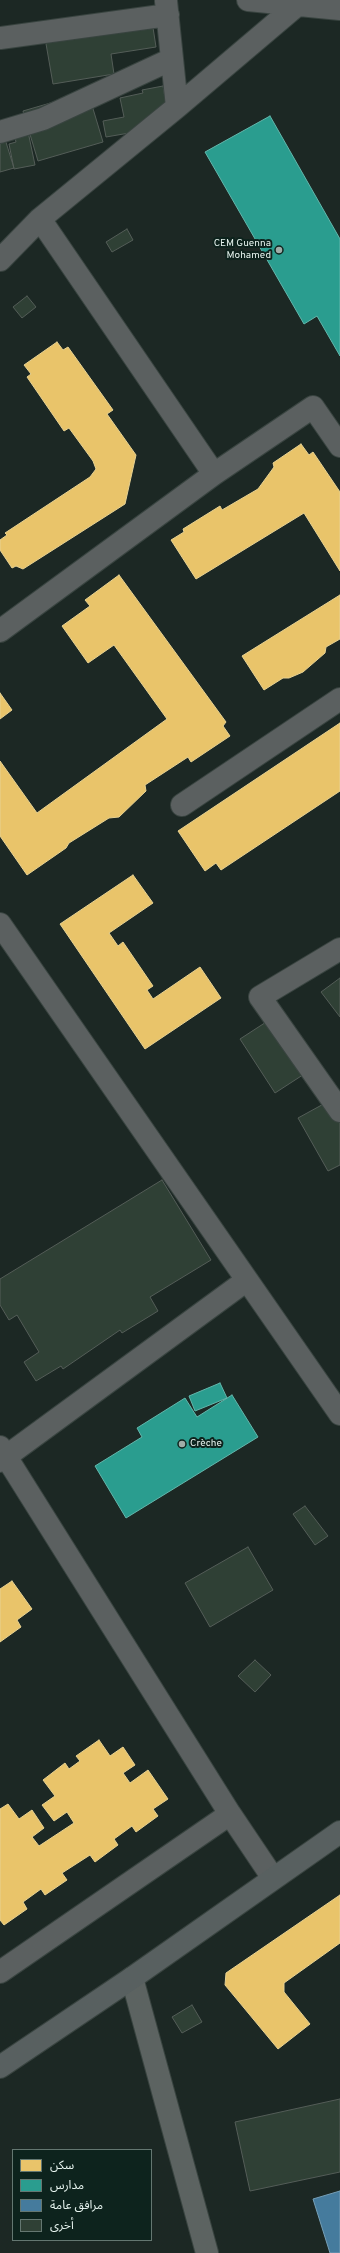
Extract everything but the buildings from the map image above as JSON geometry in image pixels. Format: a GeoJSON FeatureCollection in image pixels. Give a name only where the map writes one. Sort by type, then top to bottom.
{"type":"FeatureCollection","features":[{"type":"Feature","properties":{"kind":"main road"},"geometry":{"type":"LineString","coordinates":[[0,2067],[132,1978],[340,1832]]}},
{"type":"Feature","properties":{"kind":"main road"},"geometry":{"type":"LineString","coordinates":[[132,1978],[207,2253]]}},
{"type":"Feature","properties":{"kind":"street"},"geometry":{"type":"LineString","coordinates":[[248,0],[296,3],[340,9]]}},
{"type":"Feature","properties":{"kind":"street"},"geometry":{"type":"LineString","coordinates":[[0,260],[40,219],[178,107],[296,3]]}},
{"type":"Feature","properties":{"kind":"street"},"geometry":{"type":"LineString","coordinates":[[0,38],[167,7],[178,107]]}},
{"type":"Feature","properties":{"kind":"street"},"geometry":{"type":"LineString","coordinates":[[0,132],[43,119],[172,59]]}},
{"type":"Feature","properties":{"kind":"street"},"geometry":{"type":"LineString","coordinates":[[40,219],[214,474]]}},
{"type":"Feature","properties":{"kind":"street"},"geometry":{"type":"LineString","coordinates":[[0,631],[214,474],[313,407],[340,446]]}},
{"type":"Feature","properties":{"kind":"street"},"geometry":{"type":"LineString","coordinates":[[182,805],[340,699]]}},
{"type":"Feature","properties":{"kind":"street"},"geometry":{"type":"LineString","coordinates":[[0,924],[340,1414]]}},
{"type":"Feature","properties":{"kind":"street"},"geometry":{"type":"LineString","coordinates":[[340,949],[260,997],[340,1111]]}},
{"type":"Feature","properties":{"kind":"street"},"geometry":{"type":"LineString","coordinates":[[247,1280],[2,1455],[230,1814],[273,1878]]}},
{"type":"Feature","properties":{"kind":"street"},"geometry":{"type":"LineString","coordinates":[[0,1972],[230,1814]]}},
{"type":"Feature","properties":{"kind":"place","name":"CEM Guenna Mohamed"},"geometry":{"type":"Point","coordinates":[279,250]}},
{"type":"Feature","properties":{"kind":"place","name":"Crèche"},"geometry":{"type":"Point","coordinates":[182,1444]}}]}
